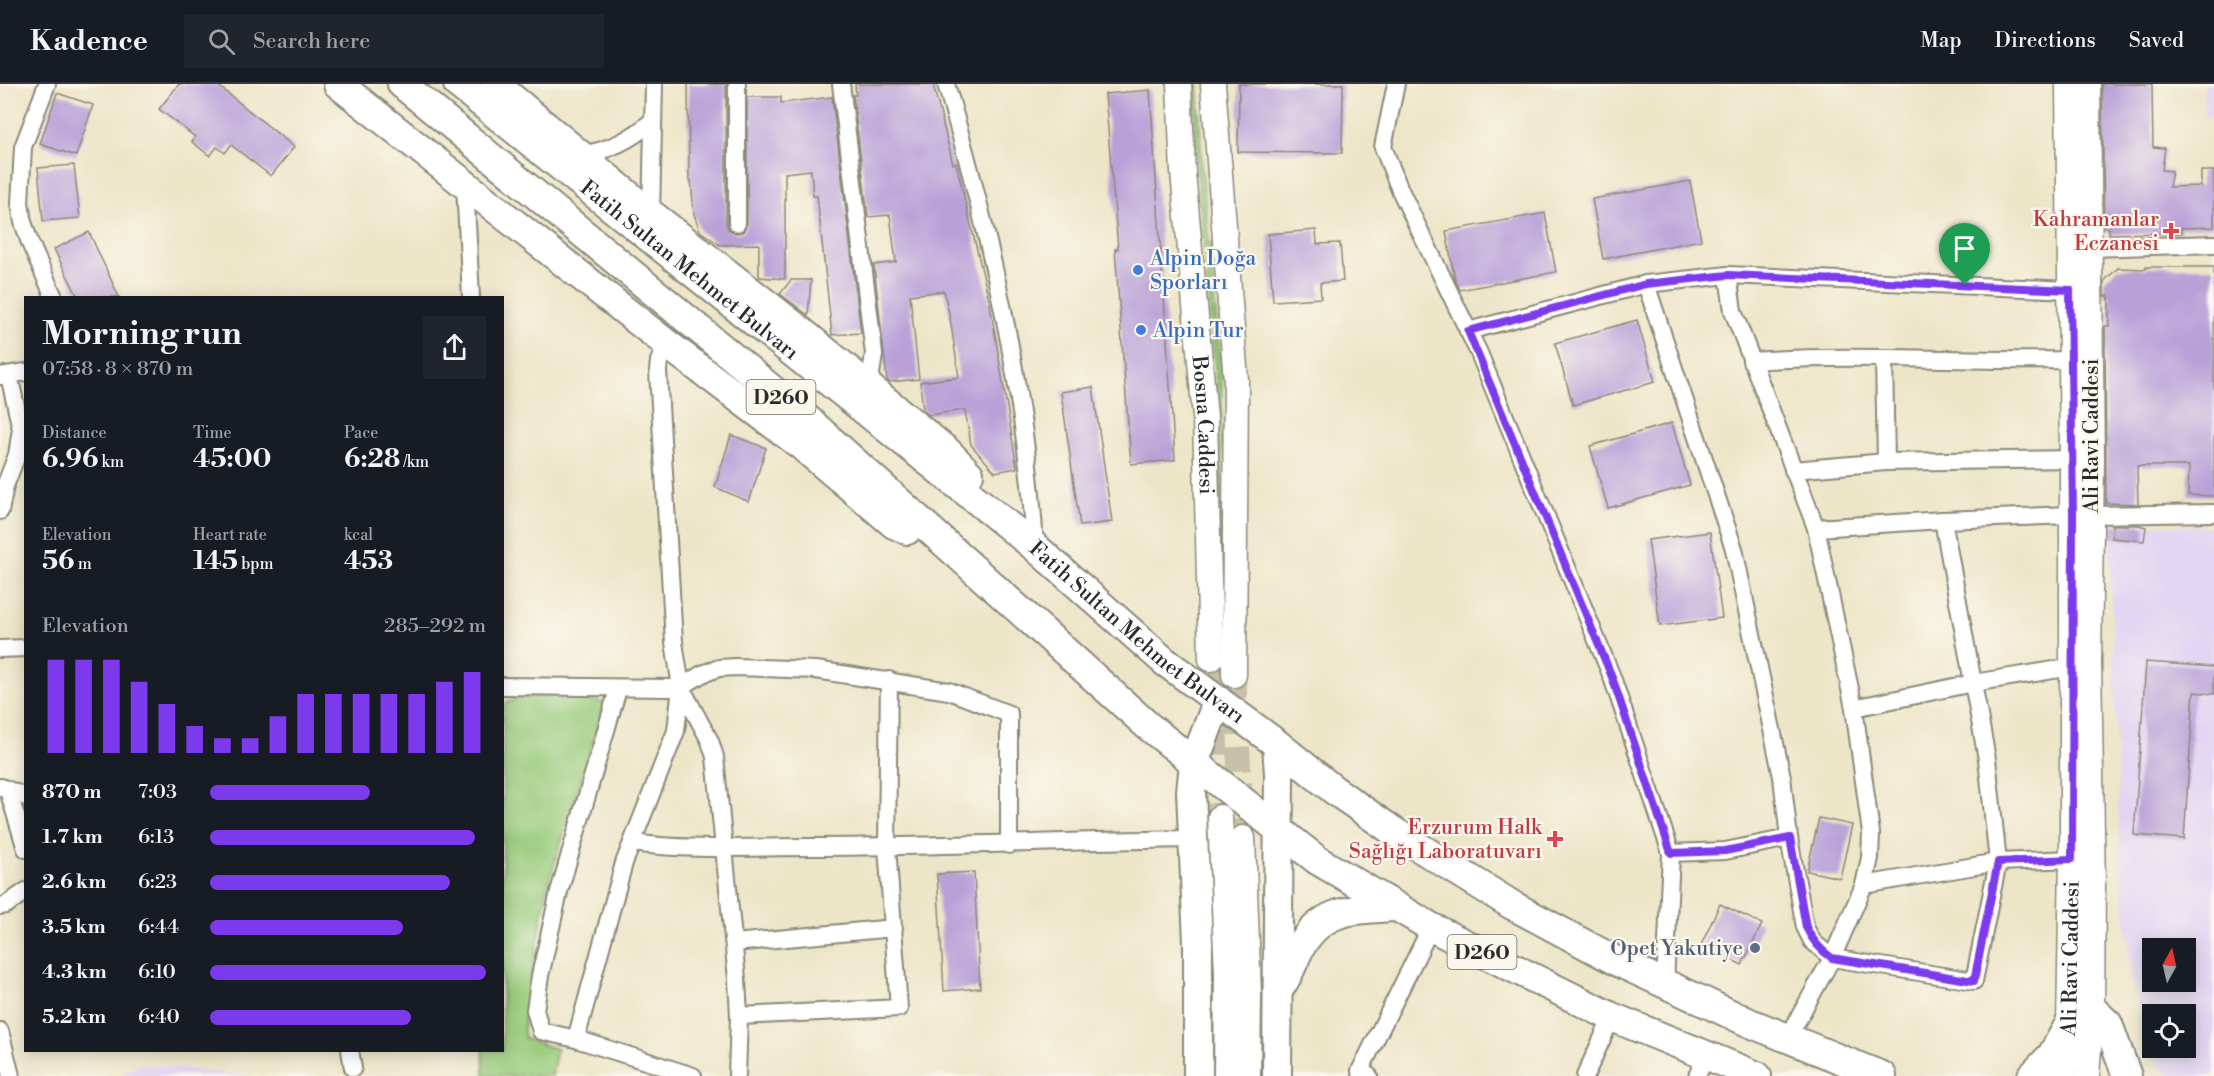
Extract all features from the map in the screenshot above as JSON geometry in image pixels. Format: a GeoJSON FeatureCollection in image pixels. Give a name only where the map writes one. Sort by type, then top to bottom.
{"type":"FeatureCollection","features":[{"type":"Feature","properties":{"kind":"highway"},"geometry":{"type":"LineString","coordinates":[[338,84],[667,344],[802,446],[894,524],[949,549]]}},
{"type":"Feature","properties":{"kind":"highway","name":"Fatih Sultan Mehmet Bulvarı"},"geometry":{"type":"LineString","coordinates":[[402,84],[798,411],[1140,720],[1317,860],[1431,927],[1612,1017],[1701,1066],[1757,1076]]}},
{"type":"Feature","properties":{"kind":"highway","name":"Fatih Sultan Mehmet Bulvarı"},"geometry":{"type":"LineString","coordinates":[[458,84],[1031,544],[1164,661],[1277,744],[1334,790],[1451,868],[1579,942],[1665,985],[1787,1039],[1882,1076]]}},
{"type":"Feature","properties":{"kind":"highway"},"geometry":{"type":"LineString","coordinates":[[495,84],[651,214],[948,452],[995,501],[1031,544]]}},
{"type":"Feature","properties":{"kind":"highway"},"geometry":{"type":"LineString","coordinates":[[1198,1076],[1198,942],[1191,792],[1194,763],[1218,700]]}},
{"type":"Feature","properties":{"kind":"highway"},"geometry":{"type":"LineString","coordinates":[[1277,744],[1279,774],[1277,1076]]}},
{"type":"Feature","properties":{"kind":"highway"},"geometry":{"type":"LineString","coordinates":[[1278,990],[1291,972],[1298,951],[1308,933],[1320,922],[1332,915],[1352,910],[1394,907]]}},
{"type":"Feature","properties":{"kind":"highway"},"geometry":{"type":"LineString","coordinates":[[2092,1009],[2108,1024],[2127,1076]]}},
{"type":"Feature","properties":{"kind":"highway"},"geometry":{"type":"LineString","coordinates":[[2032,1076],[2052,1055],[2069,1025]]}},
{"type":"Feature","properties":{"kind":"main road","name":"Bosna Caddesi"},"geometry":{"type":"LineString","coordinates":[[1179,84],[1183,172],[1205,417],[1211,659]]}},
{"type":"Feature","properties":{"kind":"main road"},"geometry":{"type":"LineString","coordinates":[[1213,84],[1236,380],[1234,675]]}},
{"type":"Feature","properties":{"kind":"main road","name":"Ali Ravi Caddesi"},"geometry":{"type":"LineString","coordinates":[[2068,84],[2072,459],[2082,515],[2089,663],[2093,888],[2092,1009],[2087,1076]]}},
{"type":"Feature","properties":{"kind":"main road","name":"Ali Ravi Caddesi"},"geometry":{"type":"LineString","coordinates":[[2063,1076],[2069,1025],[2072,667],[2082,515],[2090,248],[2088,84]]}},
{"type":"Feature","properties":{"kind":"main road"},"geometry":{"type":"LineString","coordinates":[[1220,817],[1227,974],[1226,1076]]}},
{"type":"Feature","properties":{"kind":"main road"},"geometry":{"type":"LineString","coordinates":[[1243,838],[1249,995],[1248,1076]]}},
{"type":"Feature","properties":{"kind":"street"},"geometry":{"type":"LineString","coordinates":[[47,84],[23,147],[20,203],[30,243],[54,296]]}},
{"type":"Feature","properties":{"kind":"street"},"geometry":{"type":"LineString","coordinates":[[651,214],[654,84]]}},
{"type":"Feature","properties":{"kind":"street"},"geometry":{"type":"LineString","coordinates":[[737,84],[737,223]]}},
{"type":"Feature","properties":{"kind":"street"},"geometry":{"type":"LineString","coordinates":[[841,84],[873,354],[869,387]]}},
{"type":"Feature","properties":{"kind":"street"},"geometry":{"type":"LineString","coordinates":[[946,84],[984,226],[1014,365],[1032,503],[1031,544]]}},
{"type":"Feature","properties":{"kind":"street"},"geometry":{"type":"LineString","coordinates":[[1396,84],[1383,147],[1400,190],[1468,331],[1612,677],[1671,853],[1665,985]]}},
{"type":"Feature","properties":{"kind":"street"},"geometry":{"type":"LineString","coordinates":[[580,155],[616,146],[641,131],[652,121]]}},
{"type":"Feature","properties":{"kind":"street"},"geometry":{"type":"LineString","coordinates":[[465,184],[471,296]]}},
{"type":"Feature","properties":{"kind":"street"},"geometry":{"type":"LineString","coordinates":[[2090,248],[2214,244]]}},
{"type":"Feature","properties":{"kind":"street"},"geometry":{"type":"LineString","coordinates":[[1468,331],[1646,284],[1728,275],[2070,290]]}},
{"type":"Feature","properties":{"kind":"street"},"geometry":{"type":"LineString","coordinates":[[1728,275],[1733,311],[1816,528],[1854,708],[1871,834],[1870,858],[1864,885],[1832,958],[1787,1039]]}},
{"type":"Feature","properties":{"kind":"street"},"geometry":{"type":"LineString","coordinates":[[1646,284],[1734,549],[1782,777],[1806,927],[1812,940],[1832,958],[1974,981],[1998,862],[1987,759],[1943,520]]}},
{"type":"Feature","properties":{"kind":"street"},"geometry":{"type":"LineString","coordinates":[[576,1040],[624,863],[676,731],[681,687],[674,642],[658,371],[659,361],[667,344]]}},
{"type":"Feature","properties":{"kind":"street"},"geometry":{"type":"LineString","coordinates":[[1751,361],[1789,358],[2071,360]]}},
{"type":"Feature","properties":{"kind":"street"},"geometry":{"type":"LineString","coordinates":[[1884,359],[1886,462]]}},
{"type":"Feature","properties":{"kind":"street"},"geometry":{"type":"LineString","coordinates":[[0,511],[5,486],[17,455],[21,429],[4,375],[24,372]]}},
{"type":"Feature","properties":{"kind":"street"},"geometry":{"type":"LineString","coordinates":[[1793,470],[1886,462],[2072,459]]}},
{"type":"Feature","properties":{"kind":"street"},"geometry":{"type":"LineString","coordinates":[[1816,528],[1943,520],[2214,513]]}},
{"type":"Feature","properties":{"kind":"street"},"geometry":{"type":"LineString","coordinates":[[0,649],[24,648]]}},
{"type":"Feature","properties":{"kind":"street"},"geometry":{"type":"LineString","coordinates":[[504,686],[618,689],[681,687],[702,674],[719,668],[736,667],[816,670],[949,691],[1009,714],[1009,845]]}},
{"type":"Feature","properties":{"kind":"street"},"geometry":{"type":"LineString","coordinates":[[1854,708],[1973,683],[2072,667]]}},
{"type":"Feature","properties":{"kind":"street"},"geometry":{"type":"LineString","coordinates":[[739,1016],[899,1008],[887,847],[889,680]]}},
{"type":"Feature","properties":{"kind":"street"},"geometry":{"type":"LineString","coordinates":[[681,687],[710,741],[715,757],[734,943],[739,1016],[737,1076]]}},
{"type":"Feature","properties":{"kind":"street"},"geometry":{"type":"LineString","coordinates":[[618,689],[559,892],[540,976],[535,1010],[541,1031],[693,1076]]}},
{"type":"Feature","properties":{"kind":"street"},"geometry":{"type":"LineString","coordinates":[[4,789],[24,795]]}},
{"type":"Feature","properties":{"kind":"street"},"geometry":{"type":"LineString","coordinates":[[4,789],[24,844]]}},
{"type":"Feature","properties":{"kind":"street"},"geometry":{"type":"LineString","coordinates":[[1671,853],[1725,851],[1790,838]]}},
{"type":"Feature","properties":{"kind":"street"},"geometry":{"type":"LineString","coordinates":[[632,843],[654,846],[724,848],[887,847],[1193,839]]}},
{"type":"Feature","properties":{"kind":"street"},"geometry":{"type":"LineString","coordinates":[[1864,885],[1998,862],[2072,859]]}},
{"type":"Feature","properties":{"kind":"street"},"geometry":{"type":"LineString","coordinates":[[0,906],[24,892]]}},
{"type":"Feature","properties":{"kind":"street"},"geometry":{"type":"LineString","coordinates":[[1369,1076],[1360,1071],[1431,927]]}},
{"type":"Feature","properties":{"kind":"street"},"geometry":{"type":"LineString","coordinates":[[734,943],[894,928]]}},
{"type":"Feature","properties":{"kind":"street"},"geometry":{"type":"LineString","coordinates":[[1585,1076],[1612,1017]]}},
{"type":"Feature","properties":{"kind":"street"},"geometry":{"type":"LineString","coordinates":[[0,1031],[11,1076]]}},
{"type":"Feature","properties":{"kind":"street"},"geometry":{"type":"LineString","coordinates":[[350,1052],[353,1068]]}},
{"type":"Feature","properties":{"kind":"shaded area"},"geometry":{"type":"Polygon","coordinates":[[[2204,84],[2214,84],[2214,118],[2204,118],[2204,84]]]}},
{"type":"Feature","properties":{"kind":"shaded area"},"geometry":{"type":"Polygon","coordinates":[[[2109,523],[2214,527],[2214,1076],[2168,1076],[2155,1058],[2196,1058],[2196,1004],[2142,1004],[2142,1023],[2131,975],[2120,858],[2109,523]]]}},
{"type":"Feature","properties":{"kind":"shaded area"},"geometry":{"type":"Polygon","coordinates":[[[141,1064],[253,1076],[119,1076],[141,1064]]]}},
{"type":"Feature","properties":{"kind":"green space"},"geometry":{"type":"Polygon","coordinates":[[[1193,84],[1198,84],[1202,168],[1222,376],[1222,649],[1216,380],[1197,170],[1193,84]]]}},
{"type":"Feature","properties":{"kind":"green space"},"geometry":{"type":"Polygon","coordinates":[[[570,696],[605,703],[549,881],[524,1017],[524,1038],[557,1049],[552,1076],[484,1076],[483,1052],[504,1052],[504,704],[517,698],[570,696]]]}},
{"type":"Feature","properties":{"kind":"building"},"geometry":{"type":"Polygon","coordinates":[[[179,84],[216,84],[294,147],[271,176],[231,145],[225,153],[217,147],[210,156],[192,142],[195,137],[159,109],[179,84]]]}},
{"type":"Feature","properties":{"kind":"building"},"geometry":{"type":"Polygon","coordinates":[[[688,84],[726,84],[726,223],[728,229],[736,233],[743,232],[747,223],[747,97],[781,97],[781,103],[832,97],[861,333],[832,335],[817,196],[813,196],[811,170],[785,173],[785,279],[759,277],[759,244],[720,245],[700,231],[694,214],[691,180],[689,180],[688,84]]]}},
{"type":"Feature","properties":{"kind":"building"},"geometry":{"type":"Polygon","coordinates":[[[855,84],[933,84],[953,164],[956,163],[990,304],[1017,468],[995,472],[971,445],[965,410],[929,415],[923,410],[920,382],[959,377],[944,291],[910,295],[919,379],[889,382],[887,380],[874,265],[896,262],[890,215],[868,217],[853,95],[856,95],[855,84]]]}},
{"type":"Feature","properties":{"kind":"building"},"geometry":{"type":"Polygon","coordinates":[[[1239,84],[1343,84],[1342,153],[1238,152],[1239,84]]]}},
{"type":"Feature","properties":{"kind":"building"},"geometry":{"type":"Polygon","coordinates":[[[2102,84],[2152,84],[2153,147],[2165,148],[2162,170],[2172,171],[2169,187],[2201,186],[2201,171],[2214,171],[2214,227],[2180,228],[2181,233],[2109,234],[2109,228],[2104,227],[2102,84]]]}},
{"type":"Feature","properties":{"kind":"building"},"geometry":{"type":"Polygon","coordinates":[[[1150,90],[1175,460],[1131,464],[1115,249],[1118,249],[1105,94],[1150,90]]]}},
{"type":"Feature","properties":{"kind":"building"},"geometry":{"type":"Polygon","coordinates":[[[57,93],[93,105],[76,156],[40,144],[57,93]]]}},
{"type":"Feature","properties":{"kind":"building"},"geometry":{"type":"Polygon","coordinates":[[[74,165],[80,218],[43,221],[38,168],[74,165]]]}},
{"type":"Feature","properties":{"kind":"building"},"geometry":{"type":"Polygon","coordinates":[[[1690,181],[1701,240],[1603,259],[1592,199],[1690,181]]]}},
{"type":"Feature","properties":{"kind":"building"},"geometry":{"type":"Polygon","coordinates":[[[1545,213],[1556,272],[1460,290],[1455,280],[1446,231],[1545,213]]]}},
{"type":"Feature","properties":{"kind":"building"},"geometry":{"type":"Polygon","coordinates":[[[1316,230],[1317,244],[1340,243],[1343,281],[1320,283],[1321,298],[1273,301],[1268,234],[1316,230]]]}},
{"type":"Feature","properties":{"kind":"building"},"geometry":{"type":"Polygon","coordinates":[[[89,232],[119,296],[78,296],[54,249],[89,232]]]}},
{"type":"Feature","properties":{"kind":"building"},"geometry":{"type":"Polygon","coordinates":[[[2146,267],[2214,267],[2214,496],[2188,495],[2189,466],[2137,466],[2138,504],[2106,503],[2105,326],[2109,326],[2109,296],[2104,296],[2104,281],[2118,268],[2146,269],[2146,267]]]}},
{"type":"Feature","properties":{"kind":"building"},"geometry":{"type":"Polygon","coordinates":[[[791,280],[811,280],[808,315],[780,294],[791,280]]]}},
{"type":"Feature","properties":{"kind":"building"},"geometry":{"type":"Polygon","coordinates":[[[1637,320],[1655,382],[1573,405],[1555,343],[1637,320]]]}},
{"type":"Feature","properties":{"kind":"building"},"geometry":{"type":"Polygon","coordinates":[[[1093,387],[1112,522],[1080,526],[1061,392],[1093,387]]]}},
{"type":"Feature","properties":{"kind":"building"},"geometry":{"type":"Polygon","coordinates":[[[1672,423],[1690,485],[1608,508],[1590,446],[1672,423]]]}},
{"type":"Feature","properties":{"kind":"building"},"geometry":{"type":"Polygon","coordinates":[[[731,435],[766,448],[749,502],[715,487],[731,435]]]}},
{"type":"Feature","properties":{"kind":"building"},"geometry":{"type":"Polygon","coordinates":[[[2113,525],[2146,527],[2144,541],[2112,538],[2113,525]]]}},
{"type":"Feature","properties":{"kind":"building"},"geometry":{"type":"Polygon","coordinates":[[[1710,532],[1722,618],[1660,626],[1648,540],[1710,532]]]}},
{"type":"Feature","properties":{"kind":"building"},"geometry":{"type":"Polygon","coordinates":[[[2146,662],[2214,667],[2214,694],[2194,692],[2184,839],[2134,835],[2146,662]]]}},
{"type":"Feature","properties":{"kind":"building"},"geometry":{"type":"Polygon","coordinates":[[[1819,818],[1852,825],[1840,878],[1807,871],[1819,818]]]}},
{"type":"Feature","properties":{"kind":"building"},"geometry":{"type":"Polygon","coordinates":[[[974,872],[980,988],[944,991],[937,874],[974,872]]]}},
{"type":"Feature","properties":{"kind":"building"},"geometry":{"type":"Polygon","coordinates":[[[1720,904],[1762,924],[1742,965],[1701,945],[1720,904]]]}},
{"type":"Feature","properties":{"kind":"tunnel"},"geometry":{"type":"LineString","coordinates":[[1211,659],[1220,817]]}},
{"type":"Feature","properties":{"kind":"tunnel"},"geometry":{"type":"LineString","coordinates":[[1234,675],[1243,838]]}},
{"type":"Feature","properties":{"kind":"place","name":"Kahramanlar Eczanesi"},"geometry":{"type":"Point","coordinates":[2171,231]}},
{"type":"Feature","properties":{"kind":"place","name":"Alpin Doğa Sporları"},"geometry":{"type":"Point","coordinates":[1138,270]}},
{"type":"Feature","properties":{"kind":"place","name":"Alpin Tur"},"geometry":{"type":"Point","coordinates":[1141,330]}},
{"type":"Feature","properties":{"kind":"place","name":"Erzurum Halk Sağlığı Laboratuvarı"},"geometry":{"type":"Point","coordinates":[1555,839]}},
{"type":"Feature","properties":{"kind":"place","name":"Opet Yakutiye"},"geometry":{"type":"Point","coordinates":[1755,948]}},
{"type":"Feature","properties":{"kind":"route"},"geometry":{"type":"LineString","coordinates":[[1728,275],[1965,285],[2070,290],[2073,515],[2072,859],[1998,862],[1974,981],[1832,958],[1824,953],[1812,940],[1806,927],[1790,838],[1725,851],[1671,853],[1612,677],[1468,331],[1646,284],[1728,275]]}}]}
